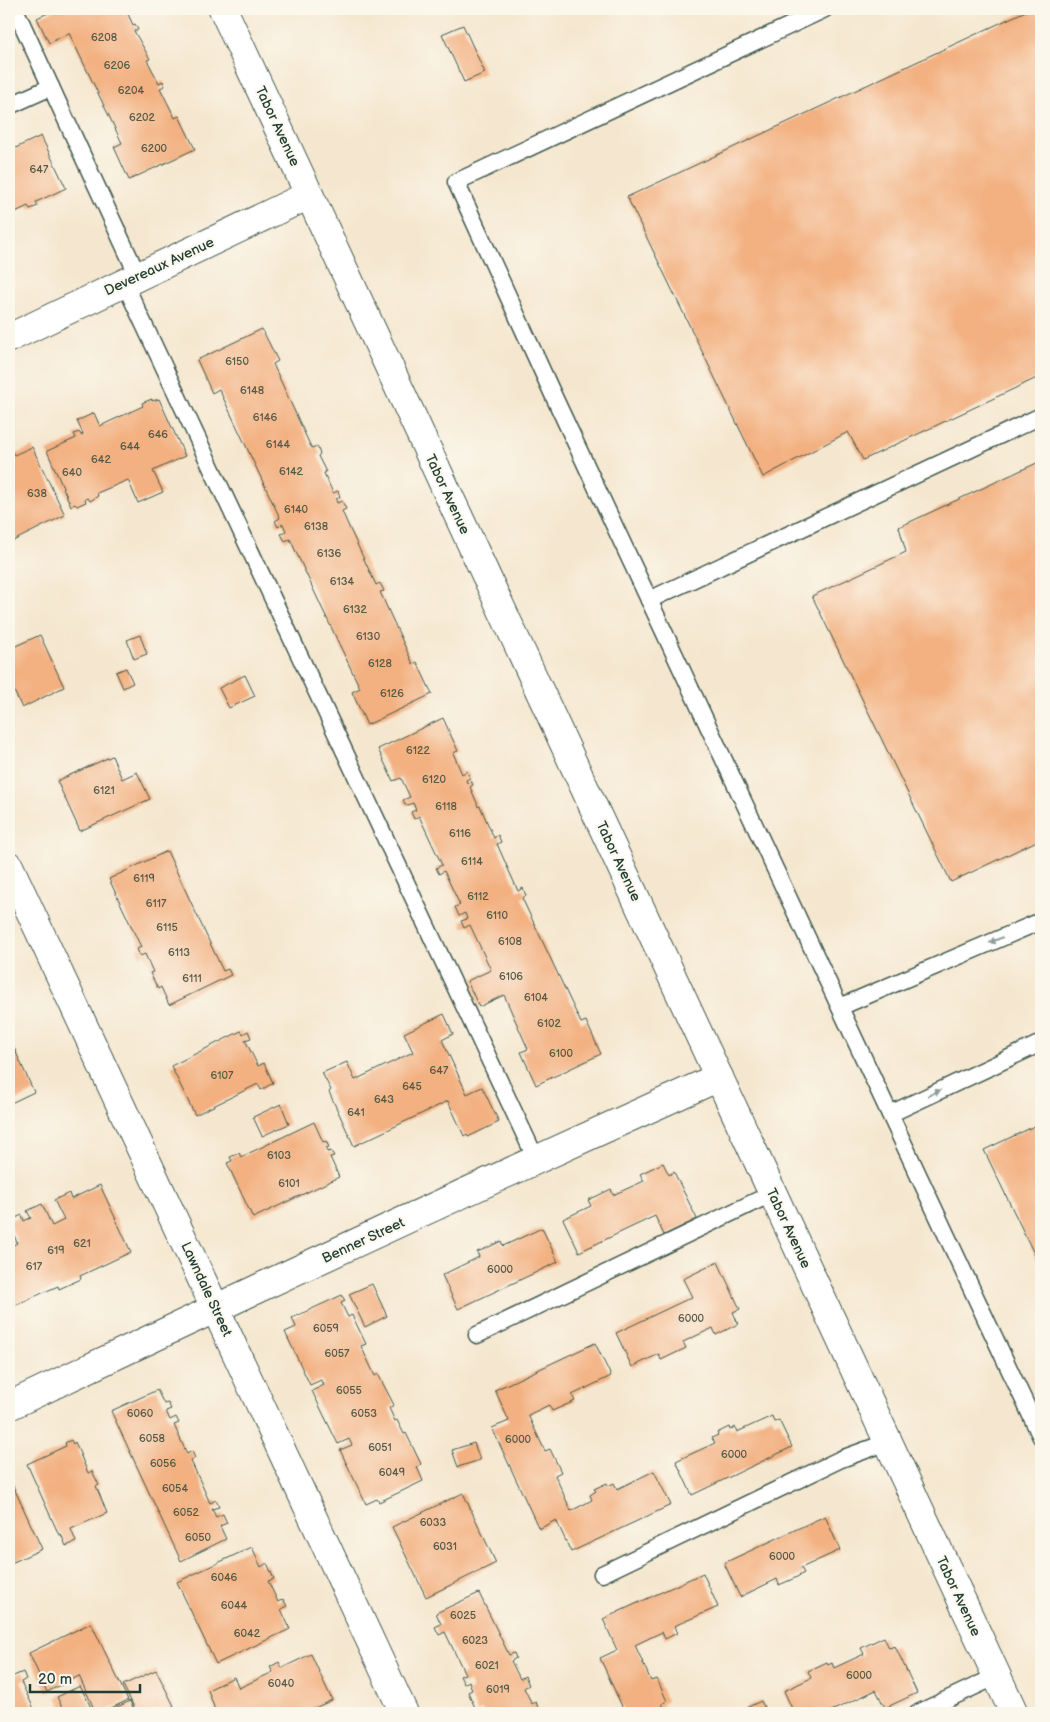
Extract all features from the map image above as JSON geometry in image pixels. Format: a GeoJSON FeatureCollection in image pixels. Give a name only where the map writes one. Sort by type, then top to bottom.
{"type":"FeatureCollection","features":[{"type":"Feature","properties":{"kind":"street","name":"Tabor Avenue"},"geometry":{"type":"LineString","coordinates":[[223,9],[1014,1713]]}},
{"type":"Feature","properties":{"kind":"street","name":"Devereaux Avenue"},"geometry":{"type":"LineString","coordinates":[[9,338],[309,195]]}},
{"type":"Feature","properties":{"kind":"street","name":"Lawndale Street"},"geometry":{"type":"LineString","coordinates":[[9,866],[404,1713]]}},
{"type":"Feature","properties":{"kind":"street","name":"Benner Street"},"geometry":{"type":"LineString","coordinates":[[9,1406],[536,1159],[719,1077]]}},
{"type":"Feature","properties":{"kind":"lane"},"geometry":{"type":"LineString","coordinates":[[15,9],[51,87],[131,279],[536,1159]]}},
{"type":"Feature","properties":{"kind":"lane"},"geometry":{"type":"LineString","coordinates":[[825,9],[456,182],[649,600],[1041,1438]]}},
{"type":"Feature","properties":{"kind":"lane"},"geometry":{"type":"LineString","coordinates":[[9,106],[51,87]]}},
{"type":"Feature","properties":{"kind":"lane"},"geometry":{"type":"LineString","coordinates":[[649,600],[1041,416]]}},
{"type":"Feature","properties":{"kind":"lane"},"geometry":{"type":"LineString","coordinates":[[840,1007],[1041,921]]}},
{"type":"Feature","properties":{"kind":"lane"},"geometry":{"type":"LineString","coordinates":[[890,1114],[1041,1043]]}},
{"type":"Feature","properties":{"kind":"lane"},"geometry":{"type":"LineString","coordinates":[[477,1335],[773,1193]]}},
{"type":"Feature","properties":{"kind":"lane"},"geometry":{"type":"LineString","coordinates":[[602,1574],[841,1459],[888,1442]]}},
{"type":"Feature","properties":{"kind":"lane"},"geometry":{"type":"LineString","coordinates":[[918,1713],[996,1676]]}},
{"type":"Feature","properties":{"kind":"building"},"geometry":{"type":"Polygon","coordinates":[[[57,9],[123,9],[125,13],[127,12],[133,25],[135,24],[138,30],[134,31],[150,59],[147,60],[159,83],[163,81],[165,86],[160,88],[175,118],[179,116],[195,149],[129,180],[114,147],[122,143],[69,33],[49,43],[37,18],[57,9]]]}},
{"type":"Feature","properties":{"kind":"building"},"geometry":{"type":"Polygon","coordinates":[[[1030,9],[1041,9],[1041,376],[863,460],[848,432],[763,477],[627,197],[1030,9]]]}},
{"type":"Feature","properties":{"kind":"building"},"geometry":{"type":"Polygon","coordinates":[[[463,25],[485,73],[464,82],[442,34],[463,25]]]}},
{"type":"Feature","properties":{"kind":"building"},"geometry":{"type":"Polygon","coordinates":[[[41,136],[66,188],[36,202],[38,206],[30,209],[28,206],[9,215],[9,151],[41,136]]]}},
{"type":"Feature","properties":{"kind":"building"},"geometry":{"type":"Polygon","coordinates":[[[262,329],[278,361],[273,364],[310,445],[312,448],[317,446],[320,454],[318,456],[333,493],[338,491],[340,497],[336,499],[337,503],[342,501],[346,509],[342,511],[349,527],[376,585],[380,583],[384,591],[380,592],[413,664],[417,662],[432,694],[367,725],[352,692],[360,688],[290,539],[285,541],[281,534],[286,531],[283,524],[278,527],[275,521],[280,518],[219,389],[212,393],[197,360],[262,329]]]}},
{"type":"Feature","properties":{"kind":"building"},"geometry":{"type":"Polygon","coordinates":[[[152,399],[152,401],[159,399],[185,456],[153,471],[163,492],[138,503],[128,480],[97,493],[98,496],[90,501],[88,498],[85,499],[86,502],[77,506],[75,504],[71,506],[47,451],[76,438],[74,434],[79,432],[81,435],[83,434],[77,421],[94,413],[100,426],[143,406],[142,403],[152,399]]]}},
{"type":"Feature","properties":{"kind":"building"},"geometry":{"type":"Polygon","coordinates":[[[32,447],[65,515],[9,543],[9,451],[11,450],[14,455],[32,447]]]}},
{"type":"Feature","properties":{"kind":"building"},"geometry":{"type":"Polygon","coordinates":[[[1041,461],[1041,839],[951,882],[812,596],[906,552],[899,527],[1041,461]]]}},
{"type":"Feature","properties":{"kind":"building"},"geometry":{"type":"Polygon","coordinates":[[[40,635],[64,687],[22,708],[9,680],[9,649],[40,635]]]}},
{"type":"Feature","properties":{"kind":"building"},"geometry":{"type":"Polygon","coordinates":[[[140,635],[147,654],[134,659],[127,640],[140,635]]]}},
{"type":"Feature","properties":{"kind":"building"},"geometry":{"type":"Polygon","coordinates":[[[126,668],[133,683],[123,688],[116,672],[126,668]]]}},
{"type":"Feature","properties":{"kind":"building"},"geometry":{"type":"Polygon","coordinates":[[[245,675],[255,696],[229,708],[219,688],[245,675]]]}},
{"type":"Feature","properties":{"kind":"building"},"geometry":{"type":"Polygon","coordinates":[[[443,718],[458,751],[453,753],[462,774],[467,771],[470,778],[466,780],[467,783],[471,781],[473,785],[470,787],[478,807],[480,806],[494,838],[498,835],[501,842],[497,844],[518,891],[523,888],[526,896],[522,898],[581,1023],[586,1021],[601,1054],[536,1085],[521,1052],[528,1049],[504,995],[479,1007],[467,981],[491,970],[470,925],[464,928],[461,921],[467,919],[465,913],[459,916],[455,907],[460,905],[444,871],[439,874],[436,868],[442,865],[419,816],[414,819],[411,812],[416,810],[413,803],[406,806],[403,800],[410,797],[401,778],[393,781],[378,749],[443,718]]]}},
{"type":"Feature","properties":{"kind":"building"},"geometry":{"type":"Polygon","coordinates":[[[112,756],[122,779],[137,772],[150,799],[80,831],[57,781],[112,756]]]}},
{"type":"Feature","properties":{"kind":"building"},"geometry":{"type":"Polygon","coordinates":[[[167,851],[223,971],[228,969],[231,975],[169,1005],[161,987],[158,989],[150,973],[153,972],[145,954],[140,956],[137,949],[141,947],[109,879],[167,851]]]}},
{"type":"Feature","properties":{"kind":"building"},"geometry":{"type":"Polygon","coordinates":[[[444,1014],[453,1034],[442,1040],[467,1094],[482,1087],[499,1122],[468,1137],[467,1134],[464,1136],[448,1101],[354,1146],[322,1073],[347,1062],[355,1080],[413,1052],[404,1033],[444,1014]]]}},
{"type":"Feature","properties":{"kind":"building"},"geometry":{"type":"Polygon","coordinates":[[[241,1031],[243,1034],[248,1031],[251,1038],[245,1040],[258,1066],[264,1063],[273,1083],[261,1090],[258,1084],[195,1115],[171,1066],[241,1031]]]}},
{"type":"Feature","properties":{"kind":"building"},"geometry":{"type":"Polygon","coordinates":[[[14,1048],[34,1092],[9,1104],[9,1051],[14,1048]]]}},
{"type":"Feature","properties":{"kind":"building"},"geometry":{"type":"Polygon","coordinates":[[[281,1104],[289,1124],[262,1136],[253,1117],[281,1104]]]}},
{"type":"Feature","properties":{"kind":"building"},"geometry":{"type":"Polygon","coordinates":[[[314,1122],[323,1142],[326,1141],[329,1147],[326,1148],[327,1152],[331,1151],[334,1156],[330,1157],[339,1177],[253,1218],[227,1163],[232,1161],[230,1157],[239,1153],[241,1157],[314,1122]]]}},
{"type":"Feature","properties":{"kind":"building"},"geometry":{"type":"Polygon","coordinates":[[[1041,1123],[1041,1268],[984,1150],[1041,1123]]]}},
{"type":"Feature","properties":{"kind":"building"},"geometry":{"type":"Polygon","coordinates":[[[663,1163],[669,1175],[674,1172],[697,1219],[664,1235],[655,1216],[579,1252],[563,1219],[591,1206],[588,1200],[611,1189],[613,1195],[644,1181],[640,1174],[663,1163]]]}},
{"type":"Feature","properties":{"kind":"building"},"geometry":{"type":"Polygon","coordinates":[[[100,1185],[131,1252],[80,1276],[81,1279],[59,1289],[58,1286],[9,1308],[9,1247],[17,1243],[9,1221],[22,1215],[24,1221],[31,1218],[27,1211],[42,1204],[52,1226],[64,1220],[54,1200],[69,1193],[71,1199],[100,1185]]]}},
{"type":"Feature","properties":{"kind":"building"},"geometry":{"type":"Polygon","coordinates":[[[542,1228],[558,1262],[458,1309],[442,1275],[479,1257],[477,1252],[501,1241],[503,1246],[542,1228]]]}},
{"type":"Feature","properties":{"kind":"building"},"geometry":{"type":"Polygon","coordinates":[[[718,1262],[740,1309],[733,1312],[738,1324],[716,1335],[713,1328],[683,1342],[686,1348],[661,1360],[659,1354],[632,1367],[616,1333],[692,1297],[683,1279],[718,1262]]]}},
{"type":"Feature","properties":{"kind":"building"},"geometry":{"type":"Polygon","coordinates":[[[372,1284],[387,1316],[365,1327],[349,1294],[372,1284]]]}},
{"type":"Feature","properties":{"kind":"building"},"geometry":{"type":"Polygon","coordinates":[[[342,1295],[345,1301],[341,1303],[348,1317],[352,1315],[366,1344],[361,1346],[375,1376],[378,1374],[394,1405],[389,1408],[395,1421],[397,1420],[404,1434],[406,1433],[421,1464],[417,1467],[423,1481],[379,1502],[377,1499],[366,1504],[340,1450],[352,1445],[349,1439],[338,1444],[312,1391],[324,1385],[321,1380],[310,1385],[285,1332],[296,1327],[292,1318],[342,1295]]]}},
{"type":"Feature","properties":{"kind":"building"},"geometry":{"type":"Polygon","coordinates":[[[595,1343],[611,1376],[572,1395],[575,1401],[552,1411],[549,1405],[528,1415],[545,1451],[550,1449],[561,1472],[555,1475],[571,1511],[592,1500],[590,1495],[596,1491],[594,1489],[607,1483],[608,1486],[614,1483],[617,1489],[654,1471],[671,1505],[571,1552],[556,1520],[539,1529],[492,1428],[509,1421],[495,1390],[595,1343]]]}},
{"type":"Feature","properties":{"kind":"building"},"geometry":{"type":"Polygon","coordinates":[[[157,1390],[164,1404],[168,1403],[171,1409],[166,1411],[170,1420],[176,1417],[179,1423],[174,1425],[187,1454],[192,1451],[195,1458],[191,1461],[210,1503],[216,1500],[219,1507],[212,1509],[216,1517],[223,1514],[227,1523],[220,1526],[226,1539],[181,1561],[111,1411],[157,1390]]]}},
{"type":"Feature","properties":{"kind":"building"},"geometry":{"type":"Polygon","coordinates":[[[772,1416],[774,1422],[779,1420],[792,1447],[692,1495],[676,1461],[715,1443],[712,1438],[729,1427],[730,1430],[735,1427],[737,1432],[772,1416]]]}},
{"type":"Feature","properties":{"kind":"building"},"geometry":{"type":"Polygon","coordinates":[[[71,1440],[73,1444],[75,1442],[88,1473],[92,1471],[99,1485],[96,1486],[107,1513],[71,1529],[76,1542],[66,1546],[61,1534],[59,1535],[27,1464],[66,1446],[65,1443],[71,1440]]]}},
{"type":"Feature","properties":{"kind":"building"},"geometry":{"type":"Polygon","coordinates":[[[474,1443],[480,1460],[458,1467],[452,1450],[474,1443]]]}},
{"type":"Feature","properties":{"kind":"building"},"geometry":{"type":"Polygon","coordinates":[[[9,1477],[42,1549],[9,1564],[9,1477]]]}},
{"type":"Feature","properties":{"kind":"building"},"geometry":{"type":"Polygon","coordinates":[[[463,1493],[496,1563],[426,1597],[392,1527],[463,1493]]]}},
{"type":"Feature","properties":{"kind":"building"},"geometry":{"type":"Polygon","coordinates":[[[825,1516],[840,1550],[801,1568],[804,1573],[795,1578],[779,1585],[777,1579],[740,1597],[724,1563],[825,1516]]]}},
{"type":"Feature","properties":{"kind":"building"},"geometry":{"type":"Polygon","coordinates":[[[252,1547],[261,1567],[267,1563],[274,1579],[268,1581],[278,1602],[283,1599],[287,1606],[281,1609],[290,1629],[216,1664],[177,1582],[252,1547]]]}},
{"type":"Feature","properties":{"kind":"building"},"geometry":{"type":"Polygon","coordinates":[[[703,1573],[718,1607],[674,1626],[677,1633],[665,1639],[662,1632],[635,1645],[651,1681],[657,1679],[667,1701],[662,1704],[667,1713],[625,1713],[600,1658],[617,1650],[603,1619],[703,1573]]]}},
{"type":"Feature","properties":{"kind":"building"},"geometry":{"type":"Polygon","coordinates":[[[479,1593],[509,1655],[514,1653],[516,1658],[511,1661],[520,1679],[525,1676],[529,1685],[524,1688],[532,1704],[536,1702],[538,1708],[534,1711],[536,1713],[483,1713],[482,1710],[477,1712],[468,1692],[472,1690],[469,1681],[464,1684],[460,1676],[465,1674],[445,1632],[439,1635],[435,1627],[441,1624],[436,1613],[479,1593]]]}},
{"type":"Feature","properties":{"kind":"building"},"geometry":{"type":"Polygon","coordinates":[[[91,1623],[128,1700],[101,1713],[96,1713],[79,1676],[47,1692],[29,1653],[91,1623]]]}},
{"type":"Feature","properties":{"kind":"building"},"geometry":{"type":"Polygon","coordinates":[[[884,1637],[889,1648],[895,1646],[917,1693],[885,1708],[876,1690],[827,1713],[794,1713],[784,1691],[811,1678],[808,1671],[827,1662],[828,1665],[832,1663],[834,1668],[864,1654],[861,1648],[884,1637]]]}},
{"type":"Feature","properties":{"kind":"building"},"geometry":{"type":"Polygon","coordinates":[[[311,1654],[332,1700],[304,1713],[216,1713],[208,1690],[234,1677],[239,1688],[273,1672],[270,1667],[279,1662],[282,1668],[311,1654]]]}},
{"type":"Feature","properties":{"kind":"building"},"geometry":{"type":"Polygon","coordinates":[[[156,1670],[174,1706],[158,1713],[137,1713],[123,1685],[156,1670]]]}},
{"type":"Feature","properties":{"kind":"building"},"geometry":{"type":"Polygon","coordinates":[[[23,1672],[26,1679],[21,1682],[36,1713],[9,1713],[9,1678],[23,1672]]]}},
{"type":"Feature","properties":{"kind":"building"},"geometry":{"type":"Polygon","coordinates":[[[80,1686],[94,1713],[65,1713],[57,1697],[80,1686]]]}},
{"type":"Feature","properties":{"kind":"building"},"geometry":{"type":"Polygon","coordinates":[[[130,1701],[135,1713],[105,1713],[130,1701]]]}},
{"type":"Feature","properties":{"kind":"building"},"geometry":{"type":"Polygon","coordinates":[[[761,1701],[767,1713],[735,1713],[761,1701]]]}}]}
